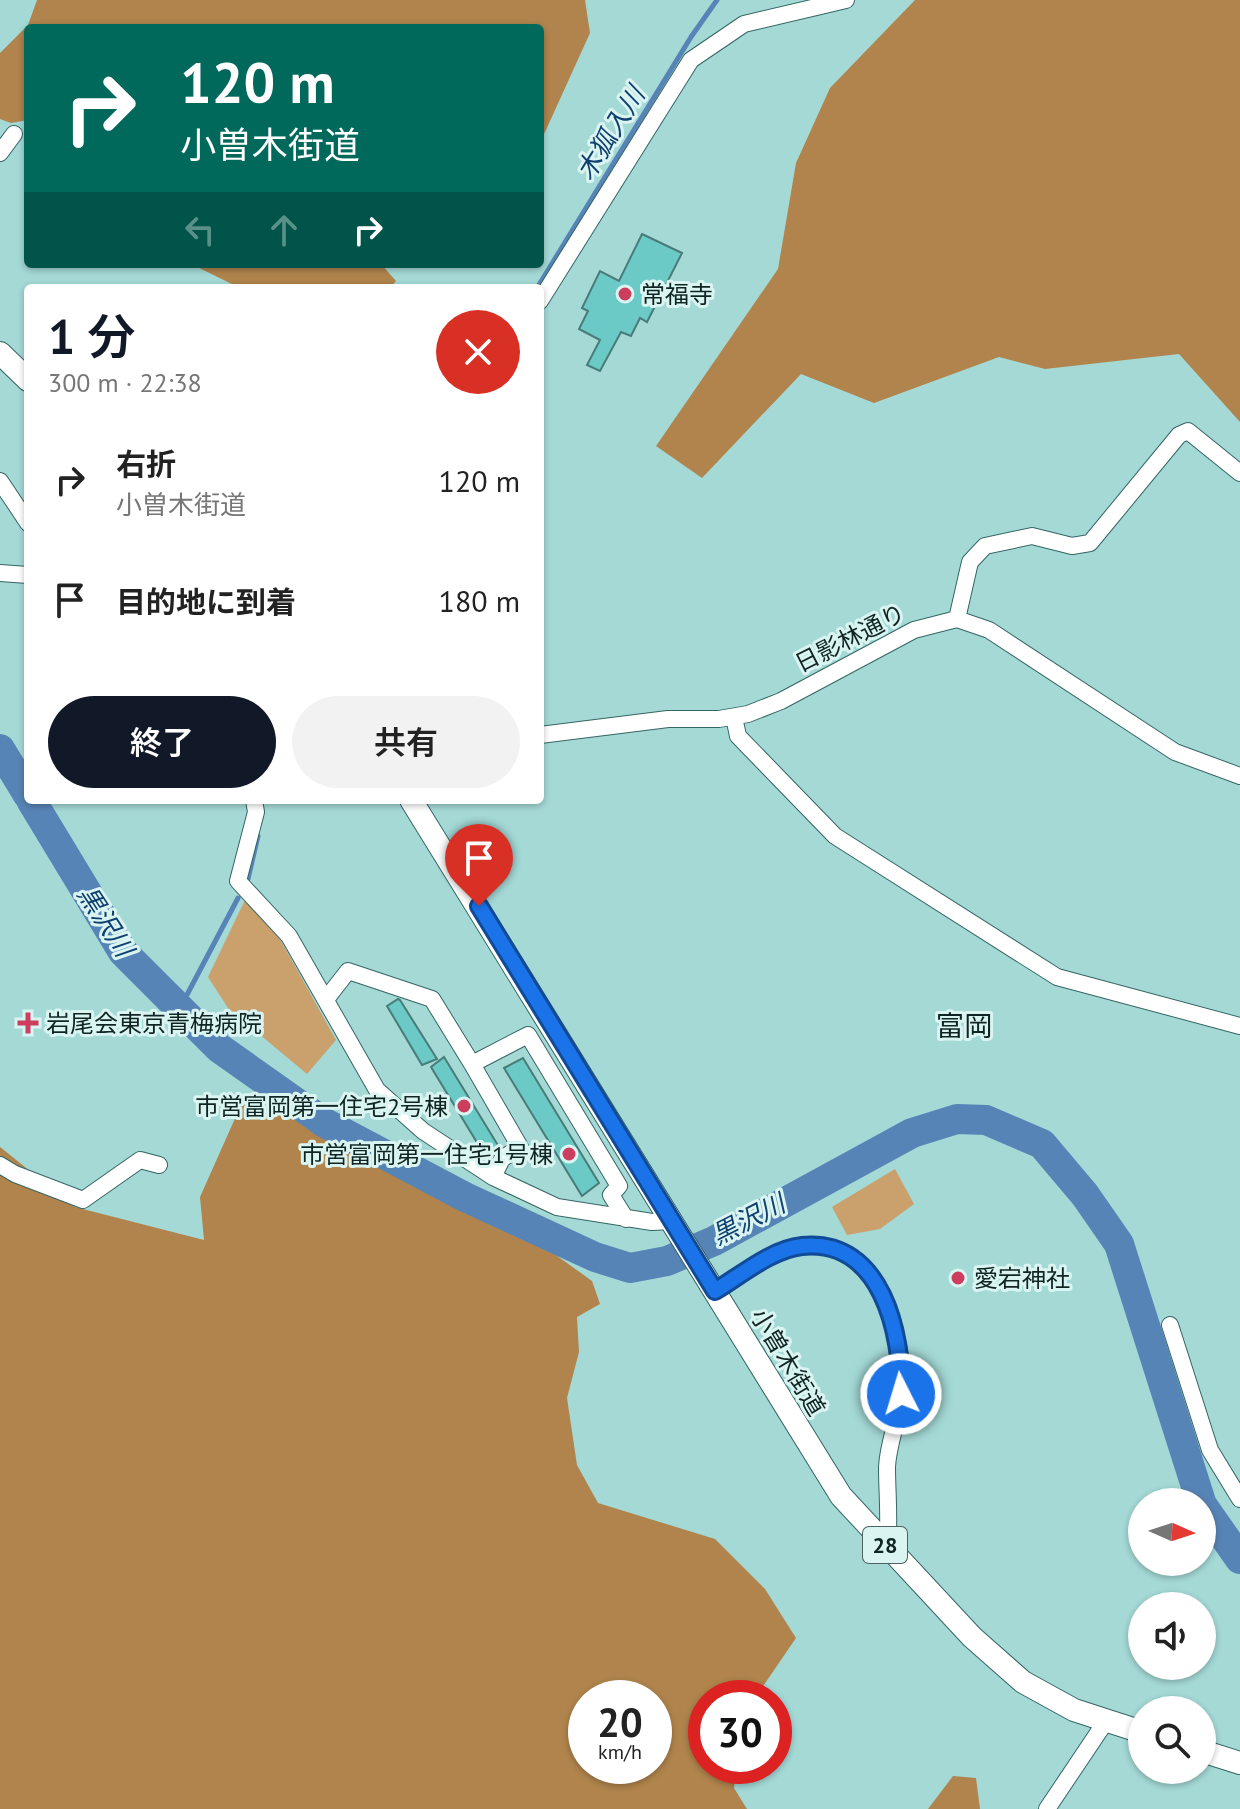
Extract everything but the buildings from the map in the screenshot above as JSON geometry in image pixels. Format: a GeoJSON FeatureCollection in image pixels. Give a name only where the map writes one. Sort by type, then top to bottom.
{"type":"FeatureCollection","features":[{"type":"Feature","properties":{"kind":"main road"},"geometry":{"type":"LineString","coordinates":[[0,353],[24,376]]}},
{"type":"Feature","properties":{"kind":"main road","name":"小曽木街道"},"geometry":{"type":"LineString","coordinates":[[413,804],[841,1496],[997,1662],[1023,1682],[1074,1710],[1128,1728]]}},
{"type":"Feature","properties":{"kind":"main road"},"geometry":{"type":"LineString","coordinates":[[1216,1755],[1240,1763]]}},
{"type":"Feature","properties":{"kind":"street"},"geometry":{"type":"LineString","coordinates":[[544,295],[691,60],[744,24],[846,0]]}},
{"type":"Feature","properties":{"kind":"street"},"geometry":{"type":"LineString","coordinates":[[0,153],[14,134]]}},
{"type":"Feature","properties":{"kind":"street"},"geometry":{"type":"LineString","coordinates":[[1240,473],[1188,431],[1179,435],[1090,543],[1072,546],[1042,537],[1016,537],[976,553],[970,562],[957,619],[989,630],[1175,752],[1240,776]]}},
{"type":"Feature","properties":{"kind":"street"},"geometry":{"type":"LineString","coordinates":[[0,481],[24,517]]}},
{"type":"Feature","properties":{"kind":"street"},"geometry":{"type":"LineString","coordinates":[[0,573],[24,575]]}},
{"type":"Feature","properties":{"kind":"street","name":"日影林通り"},"geometry":{"type":"LineString","coordinates":[[544,734],[668,719],[734,717],[781,701],[914,630],[957,619]]}},
{"type":"Feature","properties":{"kind":"street"},"geometry":{"type":"LineString","coordinates":[[734,717],[738,736],[835,836],[1057,977],[1240,1026]]}},
{"type":"Feature","properties":{"kind":"street"},"geometry":{"type":"LineString","coordinates":[[255,804],[256,812],[238,881],[289,936],[377,1090],[423,1131],[493,1177],[557,1207],[673,1224]]}},
{"type":"Feature","properties":{"kind":"street"},"geometry":{"type":"LineString","coordinates":[[327,998],[348,971],[432,999],[520,1147],[502,1159],[493,1177]]}},
{"type":"Feature","properties":{"kind":"street"},"geometry":{"type":"LineString","coordinates":[[472,1064],[528,1035],[619,1186],[611,1195],[626,1219]]}},
{"type":"Feature","properties":{"kind":"street"},"geometry":{"type":"LineString","coordinates":[[0,1165],[83,1200],[140,1160],[159,1165]]}},
{"type":"Feature","properties":{"kind":"street"},"geometry":{"type":"LineString","coordinates":[[710,1283],[803,1245],[852,1257],[868,1270],[881,1290],[891,1318],[901,1377],[898,1418],[887,1465],[887,1547]]}},
{"type":"Feature","properties":{"kind":"street"},"geometry":{"type":"LineString","coordinates":[[1170,1325],[1210,1450],[1240,1499]]}},
{"type":"Feature","properties":{"kind":"street"},"geometry":{"type":"LineString","coordinates":[[1047,1809],[1106,1721]]}},
{"type":"Feature","properties":{"kind":"shaded area"},"geometry":{"type":"Polygon","coordinates":[[[37,0],[585,0],[590,33],[544,134],[544,24],[28,24],[37,0]]]}},
{"type":"Feature","properties":{"kind":"shaded area"},"geometry":{"type":"Polygon","coordinates":[[[915,0],[1240,0],[1240,422],[1179,354],[1045,369],[999,357],[874,403],[801,374],[702,478],[656,446],[778,269],[796,163],[830,88],[915,0]]]}},
{"type":"Feature","properties":{"kind":"shaded area"},"geometry":{"type":"Polygon","coordinates":[[[24,29],[24,121],[11,123],[0,119],[0,53],[24,29]]]}},
{"type":"Feature","properties":{"kind":"shaded area"},"geometry":{"type":"Polygon","coordinates":[[[199,268],[385,268],[396,281],[393,284],[232,284],[199,268]]]}},
{"type":"Feature","properties":{"kind":"shaded area"},"geometry":{"type":"Polygon","coordinates":[[[245,900],[275,930],[336,1040],[307,1074],[228,1008],[208,977],[245,900]]]}},
{"type":"Feature","properties":{"kind":"shaded area"},"geometry":{"type":"Polygon","coordinates":[[[241,1105],[300,1109],[528,1235],[592,1281],[600,1304],[577,1317],[579,1352],[567,1398],[577,1465],[598,1503],[715,1539],[765,1589],[796,1638],[767,1680],[688,1680],[688,1784],[735,1784],[747,1809],[0,1809],[0,1147],[75,1207],[204,1240],[200,1197],[241,1105]]]}},
{"type":"Feature","properties":{"kind":"shaded area"},"geometry":{"type":"Polygon","coordinates":[[[895,1169],[914,1204],[880,1229],[847,1235],[832,1207],[895,1169]]]}},
{"type":"Feature","properties":{"kind":"shaded area"},"geometry":{"type":"Polygon","coordinates":[[[953,1776],[976,1778],[980,1809],[928,1809],[953,1776]]]}},
{"type":"Feature","properties":{"kind":"waterway","name":"木狐入川"},"geometry":{"type":"LineString","coordinates":[[539,284],[691,37],[717,0]]}},
{"type":"Feature","properties":{"kind":"waterway","name":"黒沢川"},"geometry":{"type":"LineString","coordinates":[[0,749],[24,788]]}},
{"type":"Feature","properties":{"kind":"waterway","name":"黒沢川"},"geometry":{"type":"LineString","coordinates":[[33,804],[123,952],[219,1048],[325,1123],[465,1197],[595,1257],[630,1268],[667,1261],[714,1241],[912,1133],[957,1119],[986,1120],[1042,1144],[1085,1195],[1119,1244],[1197,1488]]}},
{"type":"Feature","properties":{"kind":"waterway","name":"木狐入川"},"geometry":{"type":"LineString","coordinates":[[248,879],[258,836]]}},
{"type":"Feature","properties":{"kind":"waterway","name":"木狐入川"},"geometry":{"type":"LineString","coordinates":[[180,1008],[238,898]]}},
{"type":"Feature","properties":{"kind":"waterway","name":"黒沢川"},"geometry":{"type":"LineString","coordinates":[[1216,1525],[1240,1559]]}},
{"type":"Feature","properties":{"kind":"place","name":"常福寺"},"geometry":{"type":"Point","coordinates":[625,294]}},
{"type":"Feature","properties":{"kind":"place","name":"岩尾会東京青梅病院"},"geometry":{"type":"Point","coordinates":[28,1023]}},
{"type":"Feature","properties":{"kind":"place","name":"市営富岡第一住宅2号棟"},"geometry":{"type":"Point","coordinates":[464,1106]}},
{"type":"Feature","properties":{"kind":"place","name":"市営富岡第一住宅1号棟"},"geometry":{"type":"Point","coordinates":[569,1154]}},
{"type":"Feature","properties":{"kind":"place","name":"愛宕神社"},"geometry":{"type":"Point","coordinates":[958,1278]}},
{"type":"Feature","properties":{"kind":"district","name":"富岡"},"geometry":{"type":"Point","coordinates":[964,1025]}},
{"type":"Feature","properties":{"kind":"route"},"geometry":{"type":"LineString","coordinates":[[479,906],[715,1291],[785,1250],[803,1245],[852,1257],[868,1270],[881,1290],[891,1318],[901,1394]]}}]}
